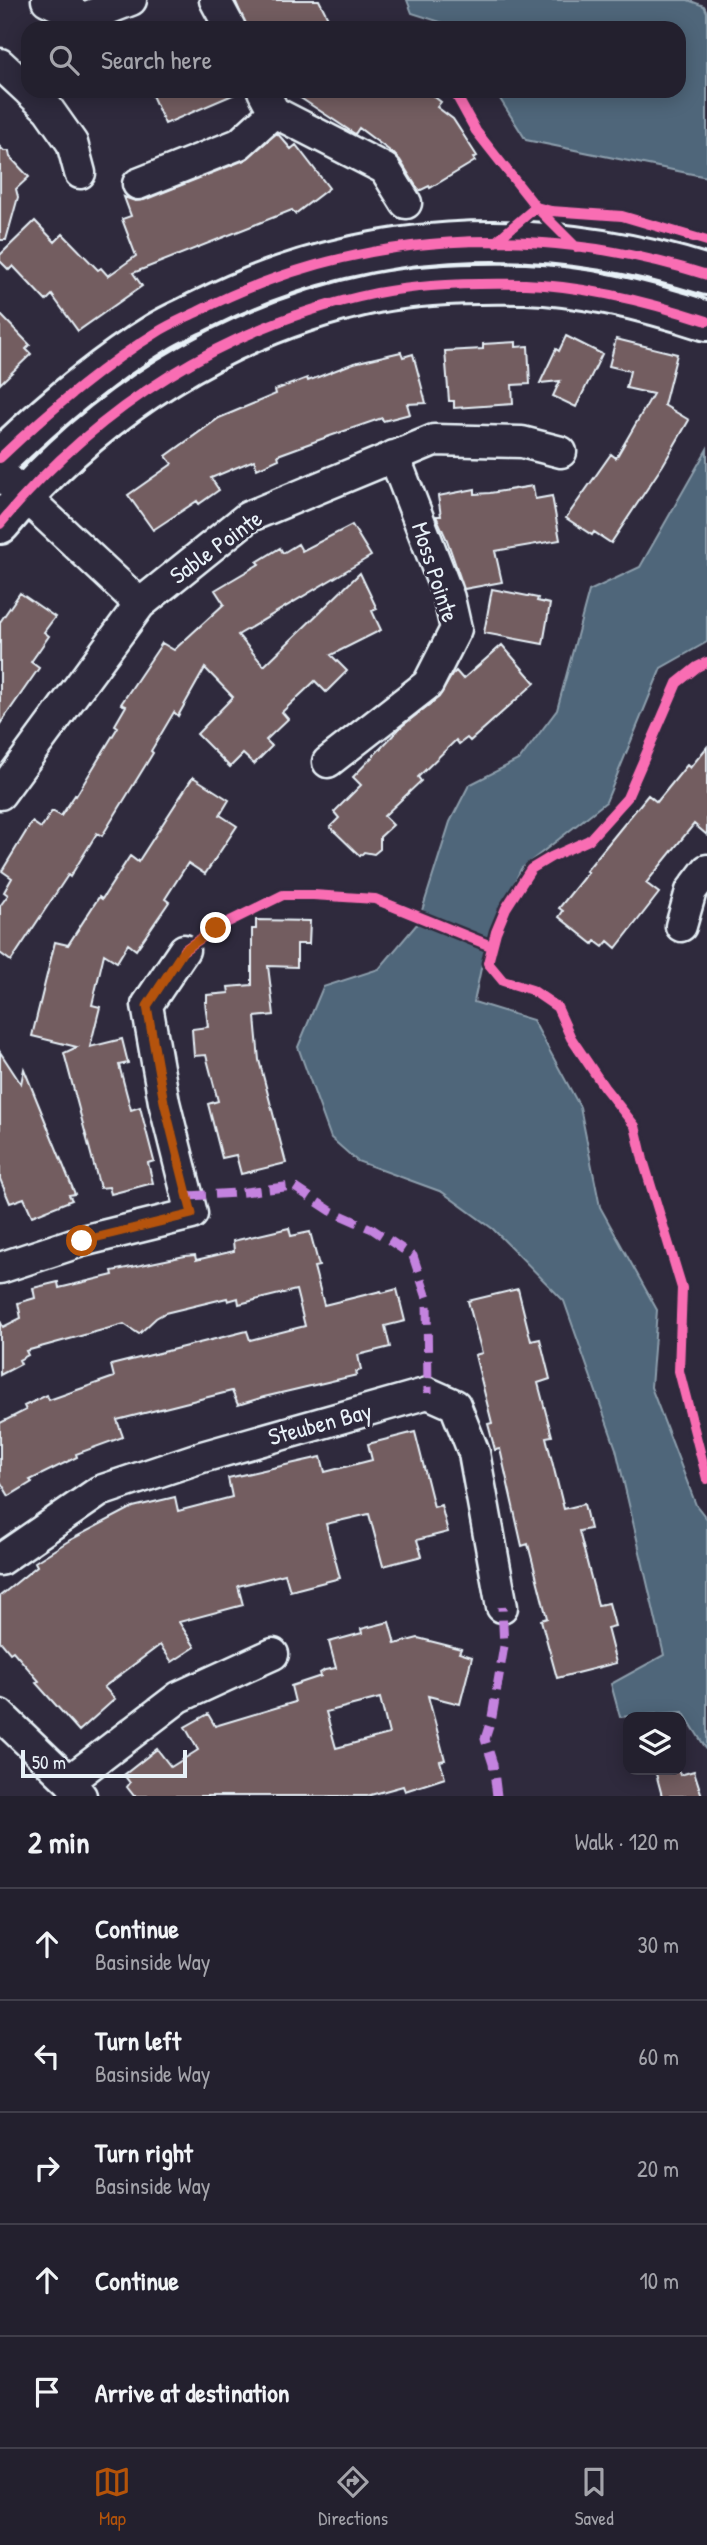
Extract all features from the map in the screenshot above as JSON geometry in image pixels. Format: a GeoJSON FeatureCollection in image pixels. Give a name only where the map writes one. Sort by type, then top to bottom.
{"type":"FeatureCollection","features":[{"type":"Feature","properties":{"kind":"main road"},"geometry":{"type":"LineString","coordinates":[[0,458],[37,422],[81,386],[157,332],[225,298],[294,271],[371,250],[452,242],[529,241],[611,251],[707,275]]}},
{"type":"Feature","properties":{"kind":"main road"},"geometry":{"type":"LineString","coordinates":[[0,524],[12,484],[66,453],[115,411],[178,369],[242,337],[307,312],[379,293],[454,285],[527,284],[603,293],[707,321]]}},
{"type":"Feature","properties":{"kind":"street"},"geometry":{"type":"LineString","coordinates":[[47,0],[84,18],[131,0]]}},
{"type":"Feature","properties":{"kind":"street"},"geometry":{"type":"LineString","coordinates":[[215,0],[226,21]]}},
{"type":"Feature","properties":{"kind":"street"},"geometry":{"type":"LineString","coordinates":[[0,64],[21,84]]}},
{"type":"Feature","properties":{"kind":"street"},"geometry":{"type":"LineString","coordinates":[[36,98],[48,109],[72,143],[80,173]]}},
{"type":"Feature","properties":{"kind":"street"},"geometry":{"type":"LineString","coordinates":[[138,184],[239,144],[268,101],[385,169],[406,203]]}},
{"type":"Feature","properties":{"kind":"street","name":"Sable Pointe"},"geometry":{"type":"LineString","coordinates":[[0,794],[140,604],[248,517],[434,440],[522,442],[561,452]]}},
{"type":"Feature","properties":{"kind":"street","name":"Moss Pointe"},"geometry":{"type":"LineString","coordinates":[[328,762],[428,684],[456,629],[449,598],[394,456]]}},
{"type":"Feature","properties":{"kind":"street"},"geometry":{"type":"LineString","coordinates":[[12,484],[140,604]]}},
{"type":"Feature","properties":{"kind":"street"},"geometry":{"type":"LineString","coordinates":[[681,926],[691,891],[707,870]]}},
{"type":"Feature","properties":{"kind":"street"},"geometry":{"type":"LineString","coordinates":[[0,1268],[82,1241],[192,1214],[164,1102],[147,1006],[184,950]]}},
{"type":"Feature","properties":{"kind":"street","name":"Steuben Bay"},"geometry":{"type":"LineString","coordinates":[[0,1560],[100,1492],[202,1457],[428,1392],[455,1405],[474,1453],[502,1607]]}},
{"type":"Feature","properties":{"kind":"street"},"geometry":{"type":"LineString","coordinates":[[0,1715],[75,1789],[179,1697],[273,1654]]}},
{"type":"Feature","properties":{"kind":"water"},"geometry":{"type":"Polygon","coordinates":[[[407,0],[688,0],[704,6],[707,12],[707,177],[526,140],[499,98],[686,98],[686,21],[437,21],[412,13],[407,0]]]}},
{"type":"Feature","properties":{"kind":"water"},"geometry":{"type":"Polygon","coordinates":[[[707,449],[707,642],[661,668],[606,802],[521,869],[486,944],[474,1002],[533,1020],[580,1107],[600,1207],[657,1310],[651,1387],[696,1505],[707,1519],[707,1750],[686,1717],[686,1712],[623,1712],[623,1717],[620,1717],[611,1684],[664,1655],[616,1449],[564,1301],[493,1229],[442,1192],[357,1161],[331,1138],[298,1047],[323,987],[379,969],[418,923],[450,822],[469,785],[520,759],[557,710],[589,591],[640,567],[707,449]]]}},
{"type":"Feature","properties":{"kind":"building"},"geometry":{"type":"Polygon","coordinates":[[[235,0],[319,0],[330,21],[244,21],[235,0]]]}},
{"type":"Feature","properties":{"kind":"building"},"geometry":{"type":"Polygon","coordinates":[[[153,98],[226,98],[165,124],[153,98]]]}},
{"type":"Feature","properties":{"kind":"building"},"geometry":{"type":"Polygon","coordinates":[[[301,98],[436,98],[441,102],[437,107],[453,119],[477,156],[473,158],[475,161],[430,188],[429,186],[419,191],[394,154],[359,128],[355,134],[301,98]]]}},
{"type":"Feature","properties":{"kind":"building"},"geometry":{"type":"Polygon","coordinates":[[[277,133],[291,149],[296,145],[329,188],[295,214],[292,210],[133,273],[142,286],[78,331],[52,295],[46,301],[13,266],[9,270],[0,261],[0,255],[35,221],[55,242],[63,234],[98,270],[101,268],[108,276],[136,256],[122,219],[131,216],[124,197],[135,201],[144,200],[245,160],[277,133]]]}},
{"type":"Feature","properties":{"kind":"building"},"geometry":{"type":"Polygon","coordinates":[[[0,147],[9,151],[10,157],[29,177],[16,189],[18,197],[6,240],[0,240],[0,147]]]}},
{"type":"Feature","properties":{"kind":"building"},"geometry":{"type":"Polygon","coordinates":[[[0,314],[30,345],[26,349],[31,354],[0,384],[0,314]]]}},
{"type":"Feature","properties":{"kind":"building"},"geometry":{"type":"Polygon","coordinates":[[[566,336],[602,354],[576,407],[553,396],[560,381],[540,383],[556,349],[559,351],[566,336]]]}},
{"type":"Feature","properties":{"kind":"building"},"geometry":{"type":"Polygon","coordinates":[[[616,339],[677,354],[664,405],[689,420],[663,465],[611,543],[594,532],[592,535],[566,518],[611,454],[616,458],[653,394],[626,388],[630,371],[609,366],[616,339]]]}},
{"type":"Feature","properties":{"kind":"building"},"geometry":{"type":"Polygon","coordinates":[[[516,342],[516,347],[528,346],[530,384],[512,385],[513,404],[454,408],[454,401],[449,401],[445,351],[483,349],[483,344],[516,342]]]}},
{"type":"Feature","properties":{"kind":"building"},"geometry":{"type":"Polygon","coordinates":[[[401,352],[403,357],[413,354],[426,403],[407,404],[410,414],[383,421],[382,418],[327,437],[278,455],[279,459],[257,469],[254,460],[211,478],[219,490],[153,530],[128,495],[172,464],[166,456],[219,418],[276,394],[275,390],[307,378],[308,381],[354,363],[401,352]]]}},
{"type":"Feature","properties":{"kind":"building"},"geometry":{"type":"Polygon","coordinates":[[[533,486],[535,499],[552,496],[560,540],[495,551],[502,582],[464,589],[436,516],[441,516],[438,496],[475,489],[475,494],[533,486]]]}},
{"type":"Feature","properties":{"kind":"building"},"geometry":{"type":"Polygon","coordinates":[[[352,525],[371,556],[238,635],[264,666],[360,573],[377,609],[372,611],[381,630],[331,655],[347,671],[326,692],[315,681],[282,712],[288,719],[266,740],[272,746],[254,764],[243,754],[230,767],[197,734],[233,697],[205,668],[178,716],[174,712],[151,751],[153,753],[102,836],[97,833],[70,877],[68,875],[11,961],[0,953],[0,906],[8,895],[4,892],[12,878],[2,871],[32,822],[41,828],[52,811],[61,816],[76,796],[118,727],[115,725],[126,706],[121,704],[162,643],[174,650],[224,604],[215,590],[259,564],[257,562],[280,548],[283,553],[298,544],[302,551],[352,525]]]}},
{"type":"Feature","properties":{"kind":"building"},"geometry":{"type":"Polygon","coordinates":[[[492,589],[538,598],[537,601],[550,604],[543,644],[484,633],[492,589]]]}},
{"type":"Feature","properties":{"kind":"building"},"geometry":{"type":"Polygon","coordinates":[[[20,593],[55,617],[44,632],[49,636],[31,662],[39,668],[0,724],[0,622],[20,593]]]}},
{"type":"Feature","properties":{"kind":"building"},"geometry":{"type":"Polygon","coordinates":[[[502,645],[535,683],[470,741],[467,738],[459,744],[456,740],[418,777],[421,781],[384,816],[393,825],[380,837],[380,849],[374,854],[364,852],[360,856],[330,827],[339,818],[334,812],[361,785],[353,777],[402,726],[439,697],[456,671],[463,679],[502,645]]]}},
{"type":"Feature","properties":{"kind":"building"},"geometry":{"type":"Polygon","coordinates":[[[707,747],[707,835],[694,824],[646,883],[659,893],[616,948],[608,941],[603,947],[595,941],[593,944],[559,917],[563,911],[559,908],[648,795],[657,802],[687,765],[690,768],[707,747]]]}},
{"type":"Feature","properties":{"kind":"building"},"geometry":{"type":"Polygon","coordinates":[[[193,777],[229,800],[220,815],[237,826],[205,874],[188,863],[165,899],[169,902],[136,950],[128,944],[117,962],[104,954],[92,1005],[100,1007],[90,1047],[122,1039],[128,1063],[119,1065],[131,1110],[140,1107],[154,1161],[148,1163],[153,1183],[111,1194],[109,1187],[100,1188],[64,1053],[77,1047],[32,1036],[55,942],[68,945],[130,856],[138,862],[193,777]]]}},
{"type":"Feature","properties":{"kind":"building"},"geometry":{"type":"Polygon","coordinates":[[[256,920],[310,921],[309,944],[297,944],[297,967],[268,966],[274,1015],[255,1017],[259,1060],[286,1163],[241,1174],[236,1155],[222,1158],[208,1104],[218,1101],[206,1055],[194,1056],[192,1029],[208,1027],[205,1002],[207,995],[229,993],[228,987],[252,985],[252,929],[256,929],[256,920]]]}},
{"type":"Feature","properties":{"kind":"building"},"geometry":{"type":"Polygon","coordinates":[[[0,1052],[21,1084],[24,1069],[75,1194],[69,1195],[72,1200],[32,1216],[24,1198],[10,1203],[0,1179],[0,1052]]]}},
{"type":"Feature","properties":{"kind":"building"},"geometry":{"type":"Polygon","coordinates":[[[289,1228],[291,1236],[310,1232],[319,1266],[314,1267],[324,1305],[397,1289],[405,1321],[385,1326],[390,1347],[358,1355],[361,1370],[356,1372],[357,1375],[238,1405],[232,1391],[117,1420],[123,1437],[76,1454],[77,1457],[30,1480],[32,1482],[9,1496],[0,1481],[0,1423],[26,1410],[24,1406],[47,1395],[49,1400],[114,1377],[111,1365],[247,1331],[250,1340],[305,1326],[296,1290],[239,1304],[238,1298],[228,1301],[227,1298],[165,1313],[139,1334],[124,1324],[26,1351],[28,1355],[19,1360],[21,1364],[0,1375],[0,1321],[3,1327],[21,1318],[18,1303],[35,1298],[33,1288],[58,1282],[59,1288],[113,1275],[112,1271],[185,1256],[195,1255],[196,1260],[234,1251],[233,1241],[289,1228]]]}},
{"type":"Feature","properties":{"kind":"building"},"geometry":{"type":"Polygon","coordinates":[[[518,1289],[531,1341],[540,1339],[550,1379],[538,1383],[552,1436],[546,1437],[564,1509],[584,1504],[590,1529],[579,1531],[598,1605],[609,1603],[615,1626],[607,1628],[616,1663],[557,1678],[541,1620],[547,1618],[528,1544],[522,1546],[500,1449],[495,1450],[488,1424],[492,1423],[475,1355],[482,1353],[468,1301],[518,1289]]]}},
{"type":"Feature","properties":{"kind":"building"},"geometry":{"type":"Polygon","coordinates":[[[415,1432],[434,1507],[441,1505],[448,1532],[417,1540],[422,1556],[383,1566],[369,1514],[326,1524],[340,1578],[290,1591],[285,1574],[238,1586],[243,1605],[179,1622],[195,1647],[172,1662],[160,1645],[104,1687],[115,1699],[79,1731],[36,1683],[39,1681],[13,1651],[10,1653],[0,1641],[0,1596],[37,1566],[35,1562],[133,1507],[175,1497],[178,1511],[232,1497],[228,1478],[321,1457],[325,1472],[372,1460],[368,1444],[415,1432]]]}},
{"type":"Feature","properties":{"kind":"building"},"geometry":{"type":"Polygon","coordinates":[[[389,1622],[395,1644],[418,1638],[461,1649],[459,1653],[472,1657],[460,1704],[428,1696],[445,1760],[440,1761],[445,1778],[405,1791],[403,1786],[367,1796],[134,1796],[127,1787],[130,1783],[124,1775],[157,1749],[171,1767],[198,1750],[185,1727],[208,1714],[215,1726],[295,1702],[291,1686],[321,1676],[320,1673],[325,1670],[336,1668],[329,1642],[362,1633],[361,1629],[389,1622]],[[380,1698],[326,1712],[336,1748],[389,1734],[380,1698]]]}},
{"type":"Feature","properties":{"kind":"building"},"geometry":{"type":"Polygon","coordinates":[[[694,1771],[702,1796],[662,1796],[656,1775],[686,1775],[694,1771]]]}},
{"type":"Feature","properties":{"kind":"marked path"},"geometry":{"type":"LineString","coordinates":[[188,1196],[293,1186],[331,1211],[372,1229],[413,1256],[427,1298],[428,1393]]}},
{"type":"Feature","properties":{"kind":"marked path"},"geometry":{"type":"LineString","coordinates":[[497,1796],[493,1764],[485,1739],[492,1717],[504,1646],[502,1607]]}},
{"type":"Feature","properties":{"kind":"cycle path"},"geometry":{"type":"LineString","coordinates":[[458,98],[476,131],[536,207],[551,211],[622,216],[707,241]]}},
{"type":"Feature","properties":{"kind":"cycle path"},"geometry":{"type":"LineString","coordinates":[[495,242],[536,207],[576,247]]}},
{"type":"Feature","properties":{"kind":"cycle path"},"geometry":{"type":"LineString","coordinates":[[0,458],[75,391],[161,330],[260,284],[322,264],[385,250],[449,242],[513,241],[578,246],[643,258],[707,275]]}},
{"type":"Feature","properties":{"kind":"cycle path"},"geometry":{"type":"LineString","coordinates":[[0,524],[38,482],[79,443],[122,408],[169,376],[217,349],[268,326],[322,307],[377,293],[413,288],[525,284],[618,296],[707,321]]}},
{"type":"Feature","properties":{"kind":"cycle path"},"geometry":{"type":"LineString","coordinates":[[707,662],[677,683],[627,798],[589,840],[531,869],[506,908],[488,963],[503,981],[532,990],[557,1007],[571,1038],[604,1087],[635,1126],[682,1288],[679,1371],[707,1479]]}},
{"type":"Feature","properties":{"kind":"cycle path"},"geometry":{"type":"LineString","coordinates":[[184,950],[216,928],[283,895],[375,899],[491,946]]}},
{"type":"Feature","properties":{"kind":"route"},"geometry":{"type":"LineString","coordinates":[[82,1241],[192,1214],[164,1102],[147,1006],[184,950],[216,928]]}}]}
